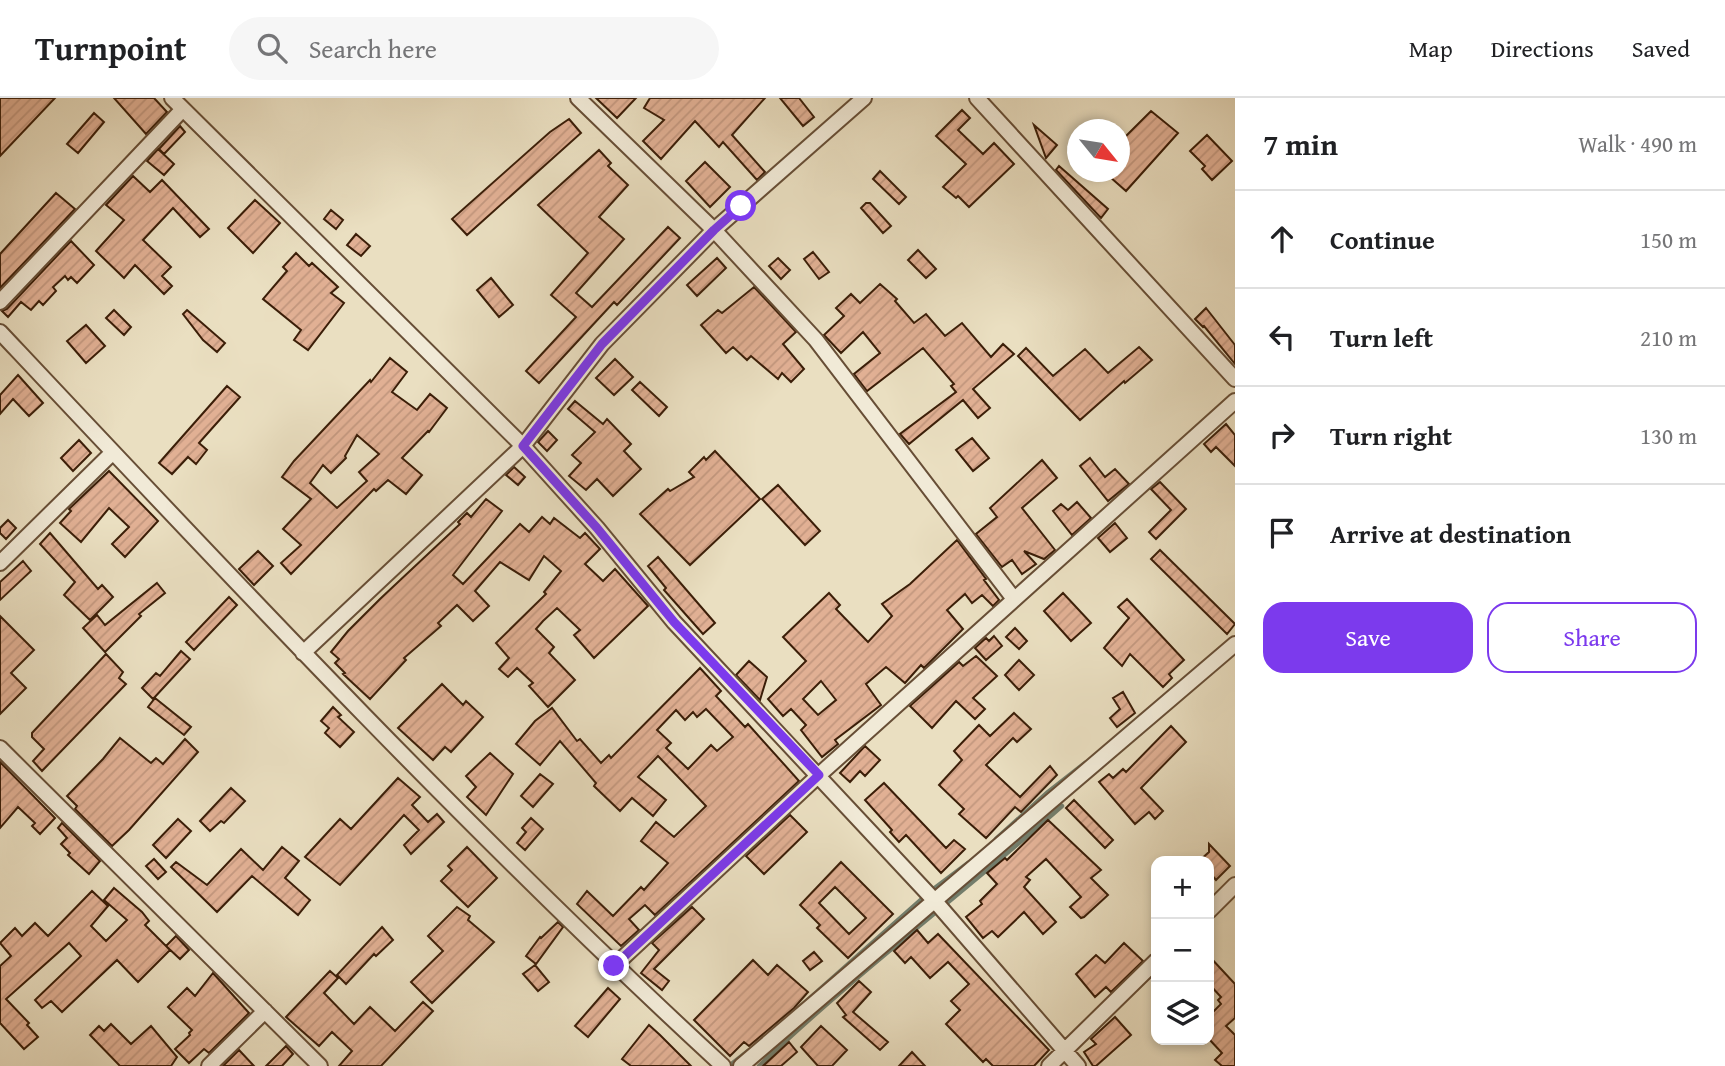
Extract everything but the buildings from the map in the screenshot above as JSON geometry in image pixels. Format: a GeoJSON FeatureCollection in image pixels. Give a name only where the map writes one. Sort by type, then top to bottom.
{"type":"FeatureCollection","features":[{"type":"Feature","properties":{"kind":"street"},"geometry":{"type":"LineString","coordinates":[[578,98],[714,230],[816,340],[1014,598]]}},
{"type":"Feature","properties":{"kind":"street"},"geometry":{"type":"LineString","coordinates":[[303,653],[523,446],[602,344],[714,230],[864,98]]}},
{"type":"Feature","properties":{"kind":"street"},"geometry":{"type":"LineString","coordinates":[[977,98],[1235,379]]}},
{"type":"Feature","properties":{"kind":"street"},"geometry":{"type":"LineString","coordinates":[[0,302],[177,103],[523,446],[597,528],[674,622],[934,900],[1078,1066]]}},
{"type":"Feature","properties":{"kind":"street"},"geometry":{"type":"LineString","coordinates":[[0,332],[303,653],[614,966],[723,1066]]}},
{"type":"Feature","properties":{"kind":"street"},"geometry":{"type":"LineString","coordinates":[[614,966],[819,775],[1235,401]]}},
{"type":"Feature","properties":{"kind":"street"},"geometry":{"type":"LineString","coordinates":[[0,563],[113,452]]}},
{"type":"Feature","properties":{"kind":"street"},"geometry":{"type":"LineString","coordinates":[[741,1066],[1235,644]]}},
{"type":"Feature","properties":{"kind":"street"},"geometry":{"type":"LineString","coordinates":[[0,748],[320,1066]]}},
{"type":"Feature","properties":{"kind":"street"},"geometry":{"type":"LineString","coordinates":[[1214,906],[1235,885]]}},
{"type":"Feature","properties":{"kind":"street"},"geometry":{"type":"LineString","coordinates":[[1049,1066],[1151,966]]}},
{"type":"Feature","properties":{"kind":"street"},"geometry":{"type":"LineString","coordinates":[[209,1066],[265,1011]]}},
{"type":"Feature","properties":{"kind":"waterway"},"geometry":{"type":"LineString","coordinates":[[996,839],[1085,763]]}},
{"type":"Feature","properties":{"kind":"waterway"},"geometry":{"type":"LineString","coordinates":[[759,1066],[833,999],[1062,806]]}},
{"type":"Feature","properties":{"kind":"waterway"},"geometry":{"type":"LineString","coordinates":[[792,1014],[932,890],[968,863]]}},
{"type":"Feature","properties":{"kind":"waterway"},"geometry":{"type":"LineString","coordinates":[[729,1066],[748,1051]]}},
{"type":"Feature","properties":{"kind":"route"},"geometry":{"type":"LineString","coordinates":[[614,966],[819,775],[674,622],[597,528],[523,446],[602,344],[741,206]]}}]}
